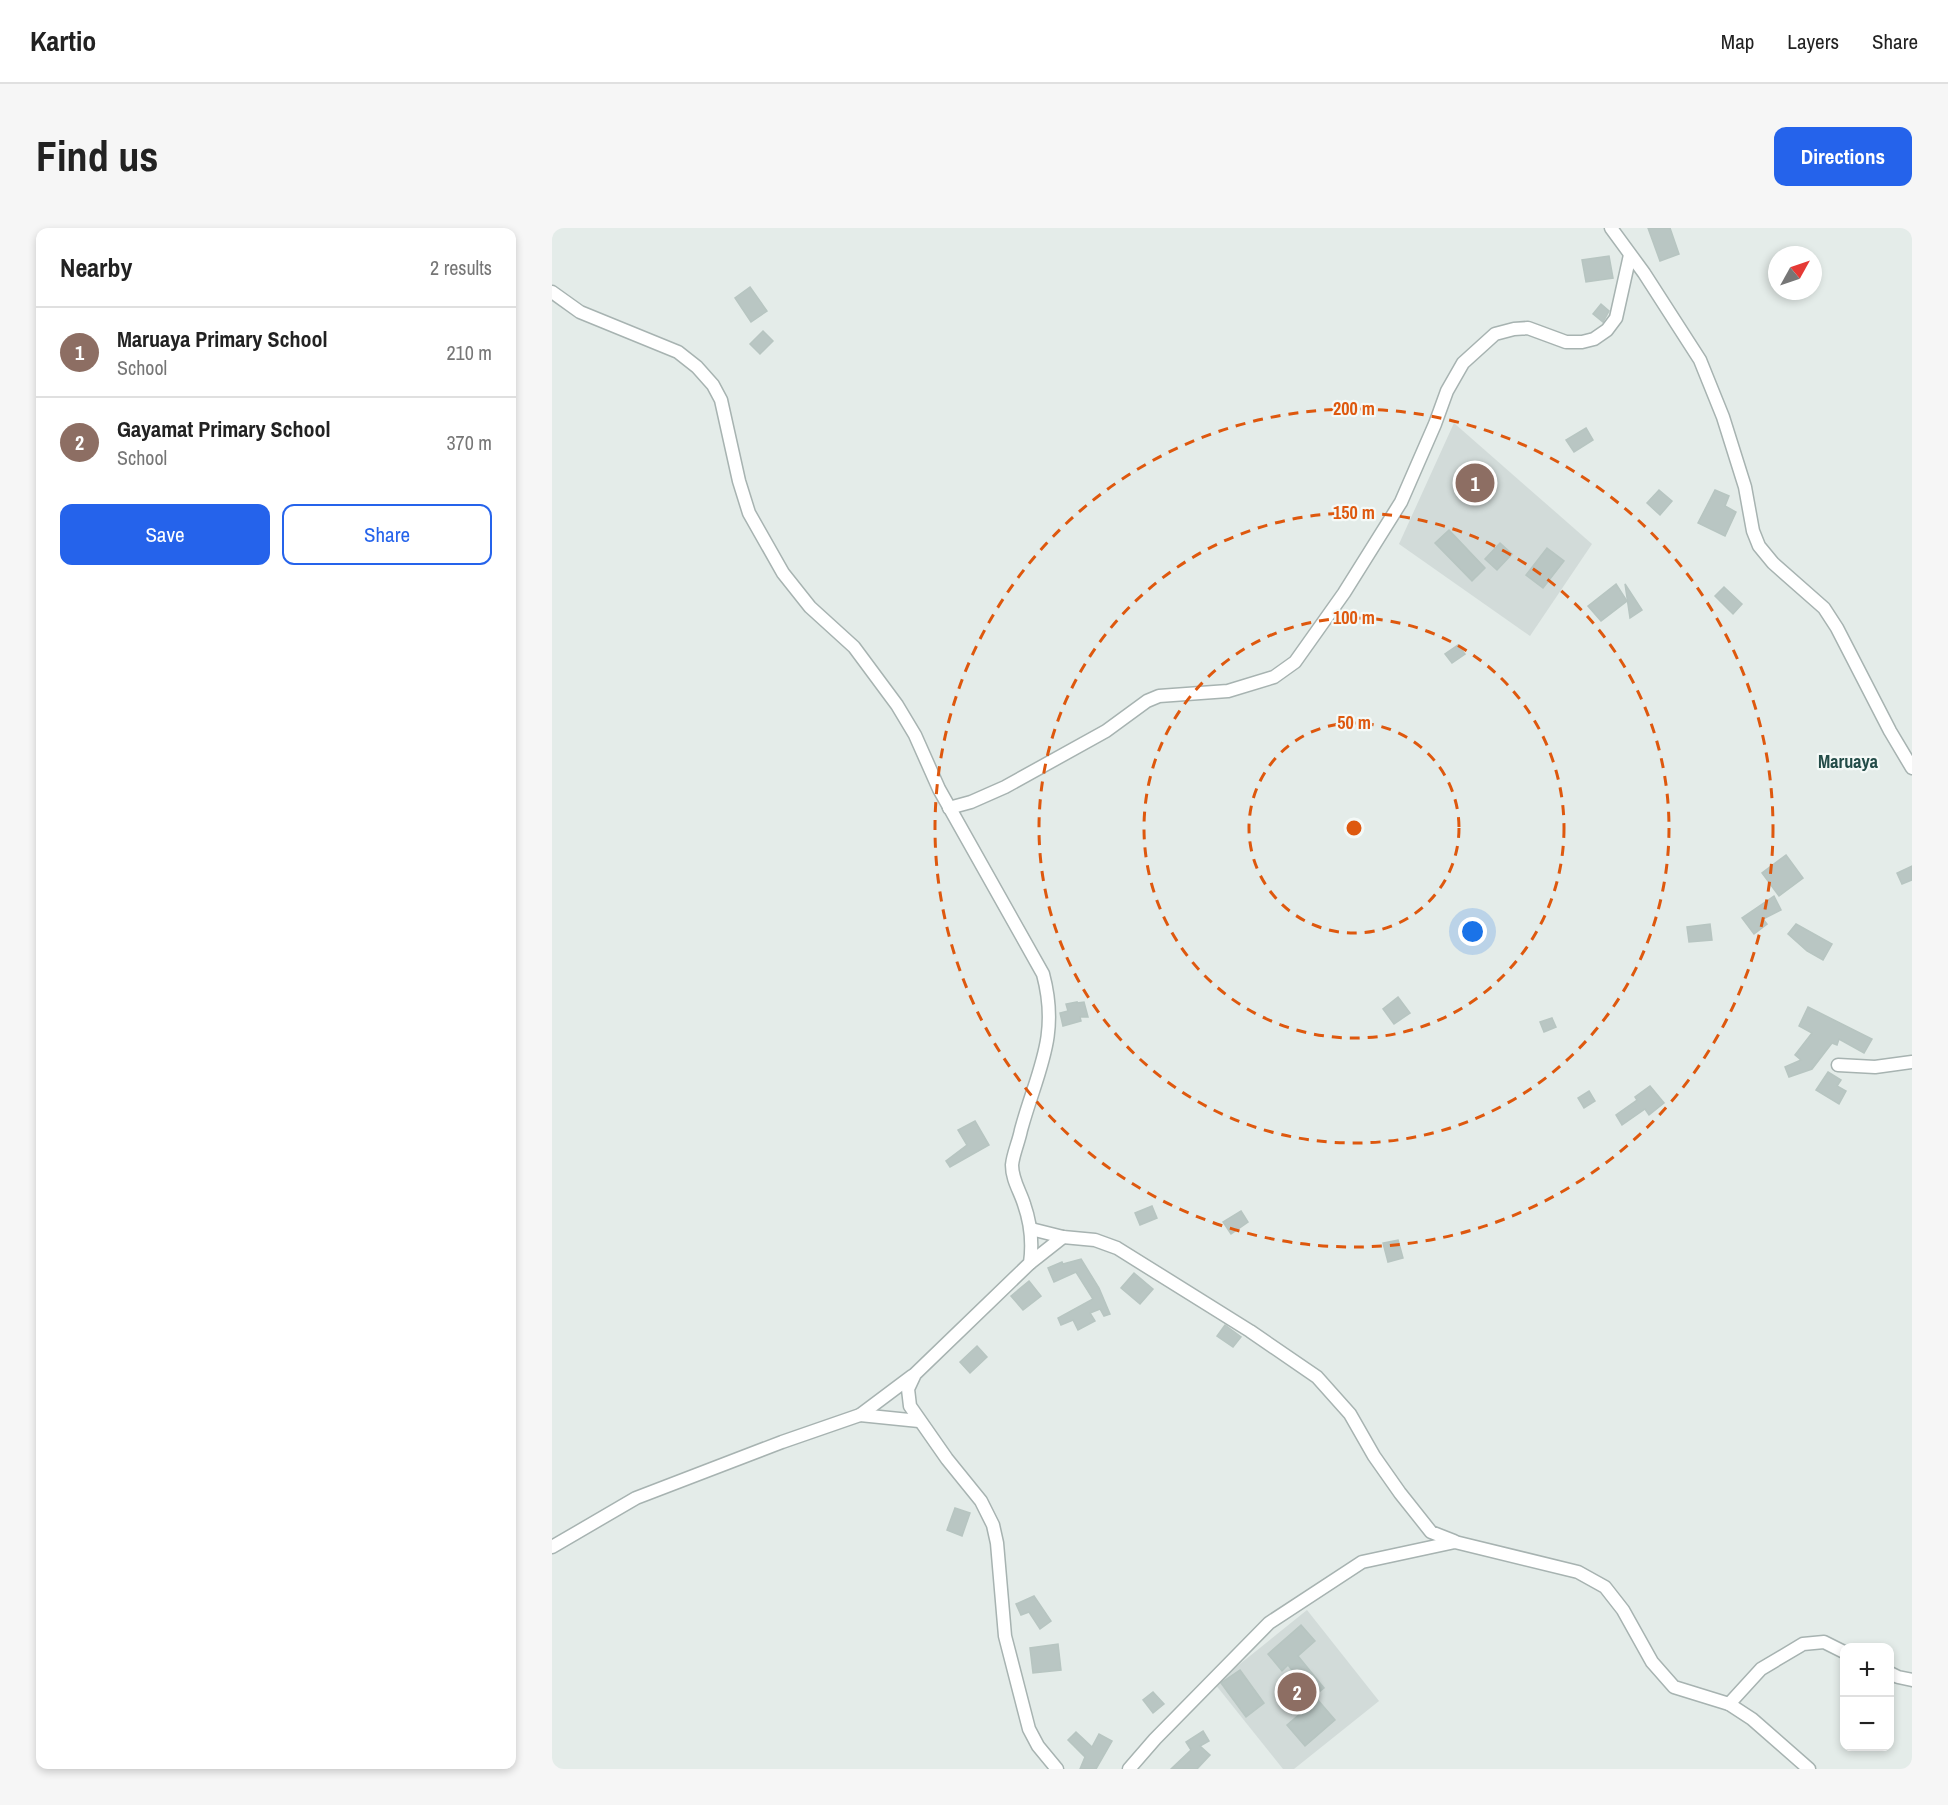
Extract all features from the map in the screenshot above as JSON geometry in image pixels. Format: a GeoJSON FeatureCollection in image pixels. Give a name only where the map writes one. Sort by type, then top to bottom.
{"type":"FeatureCollection","features":[{"type":"Feature","properties":{"kind":"street"},"geometry":{"type":"LineString","coordinates":[[1611,228],[1644,273],[1700,360],[1723,417],[1745,487],[1753,531],[1759,546],[1773,563],[1824,608],[1912,768]]}},
{"type":"Feature","properties":{"kind":"street"},"geometry":{"type":"LineString","coordinates":[[949,808],[993,793],[1032,772],[1106,731],[1147,701],[1159,696],[1228,691],[1274,677],[1295,662],[1344,593],[1401,502],[1447,391],[1463,363],[1495,334],[1514,329],[1528,328],[1566,342],[1594,339],[1607,330],[1616,318],[1630,255]]}},
{"type":"Feature","properties":{"kind":"street"},"geometry":{"type":"LineString","coordinates":[[552,292],[580,312],[678,352],[697,367],[713,385],[721,400],[739,481],[749,513],[783,573],[810,607],[854,647],[897,705],[915,735],[949,808],[1043,974],[1049,997],[1050,1023],[1044,1059],[1027,1108],[1012,1165],[1015,1183],[1031,1229],[1030,1263]]}},
{"type":"Feature","properties":{"kind":"street"},"geometry":{"type":"LineString","coordinates":[[1838,1065],[1875,1067],[1912,1062]]}},
{"type":"Feature","properties":{"kind":"street"},"geometry":{"type":"LineString","coordinates":[[1031,1229],[1063,1238],[1095,1240],[1117,1248],[1250,1331],[1317,1377],[1350,1414],[1374,1456],[1431,1532],[1455,1542],[1578,1572],[1605,1587],[1623,1610],[1652,1662],[1674,1687],[1729,1704],[1752,1719],[1809,1769]]}},
{"type":"Feature","properties":{"kind":"street"},"geometry":{"type":"LineString","coordinates":[[552,1547],[636,1498],[860,1415],[915,1374],[1030,1263],[1063,1238]]}},
{"type":"Feature","properties":{"kind":"street"},"geometry":{"type":"LineString","coordinates":[[915,1374],[908,1389],[910,1406],[981,1501],[993,1525],[1005,1636],[1029,1729],[1038,1746],[1057,1769]]}},
{"type":"Feature","properties":{"kind":"street"},"geometry":{"type":"LineString","coordinates":[[860,1415],[919,1421]]}},
{"type":"Feature","properties":{"kind":"street"},"geometry":{"type":"LineString","coordinates":[[1129,1769],[1155,1739],[1269,1623],[1362,1562],[1455,1542]]}},
{"type":"Feature","properties":{"kind":"street"},"geometry":{"type":"LineString","coordinates":[[1729,1704],[1761,1669],[1803,1644],[1824,1641],[1840,1649]]}},
{"type":"Feature","properties":{"kind":"street"},"geometry":{"type":"LineString","coordinates":[[1894,1675],[1912,1680]]}},
{"type":"Feature","properties":{"kind":"shaded area"},"geometry":{"type":"Polygon","coordinates":[[[1454,423],[1592,544],[1530,636],[1399,544],[1454,423]]]}},
{"type":"Feature","properties":{"kind":"shaded area"},"geometry":{"type":"Polygon","coordinates":[[[1307,1610],[1379,1701],[1294,1769],[1283,1769],[1215,1684],[1307,1610]]]}},
{"type":"Feature","properties":{"kind":"building"},"geometry":{"type":"Polygon","coordinates":[[[1648,228],[1670,228],[1679,254],[1660,261],[1648,228]]]}},
{"type":"Feature","properties":{"kind":"building"},"geometry":{"type":"Polygon","coordinates":[[[1609,256],[1613,278],[1586,282],[1582,260],[1609,256]]]}},
{"type":"Feature","properties":{"kind":"building"},"geometry":{"type":"Polygon","coordinates":[[[750,287],[767,311],[751,322],[735,298],[750,287]]]}},
{"type":"Feature","properties":{"kind":"building"},"geometry":{"type":"Polygon","coordinates":[[[1601,304],[1609,311],[1603,322],[1593,314],[1601,304]]]}},
{"type":"Feature","properties":{"kind":"building"},"geometry":{"type":"Polygon","coordinates":[[[763,331],[773,341],[760,354],[750,344],[763,331]]]}},
{"type":"Feature","properties":{"kind":"building"},"geometry":{"type":"Polygon","coordinates":[[[1586,428],[1593,440],[1574,452],[1566,440],[1586,428]]]}},
{"type":"Feature","properties":{"kind":"building"},"geometry":{"type":"Polygon","coordinates":[[[1659,490],[1672,501],[1660,515],[1647,503],[1659,490]]]}},
{"type":"Feature","properties":{"kind":"building"},"geometry":{"type":"Polygon","coordinates":[[[1715,490],[1729,496],[1725,506],[1736,512],[1725,536],[1698,523],[1715,490]]]}},
{"type":"Feature","properties":{"kind":"building"},"geometry":{"type":"Polygon","coordinates":[[[1449,530],[1485,568],[1472,581],[1435,543],[1449,530]]]}},
{"type":"Feature","properties":{"kind":"building"},"geometry":{"type":"Polygon","coordinates":[[[1500,543],[1512,554],[1497,570],[1485,559],[1500,543]]]}},
{"type":"Feature","properties":{"kind":"building"},"geometry":{"type":"Polygon","coordinates":[[[1547,548],[1564,561],[1543,588],[1526,575],[1547,548]]]}},
{"type":"Feature","properties":{"kind":"building"},"geometry":{"type":"Polygon","coordinates":[[[1616,584],[1627,601],[1601,621],[1588,606],[1616,584]]]}},
{"type":"Feature","properties":{"kind":"building"},"geometry":{"type":"Polygon","coordinates":[[[1625,584],[1642,610],[1630,618],[1625,584]]]}},
{"type":"Feature","properties":{"kind":"building"},"geometry":{"type":"Polygon","coordinates":[[[1724,587],[1742,604],[1733,614],[1715,596],[1724,587]]]}},
{"type":"Feature","properties":{"kind":"building"},"geometry":{"type":"Polygon","coordinates":[[[1458,645],[1465,654],[1452,663],[1445,654],[1458,645]]]}},
{"type":"Feature","properties":{"kind":"building"},"geometry":{"type":"Polygon","coordinates":[[[1786,855],[1803,878],[1779,896],[1762,873],[1786,855]]]}},
{"type":"Feature","properties":{"kind":"building"},"geometry":{"type":"Polygon","coordinates":[[[1912,866],[1912,880],[1902,884],[1897,873],[1912,866]]]}},
{"type":"Feature","properties":{"kind":"building"},"geometry":{"type":"Polygon","coordinates":[[[1774,896],[1781,910],[1763,919],[1767,924],[1754,934],[1742,918],[1774,896]]]}},
{"type":"Feature","properties":{"kind":"building"},"geometry":{"type":"Polygon","coordinates":[[[1710,924],[1712,940],[1689,942],[1687,927],[1710,924]]]}},
{"type":"Feature","properties":{"kind":"building"},"geometry":{"type":"Polygon","coordinates":[[[1796,924],[1832,944],[1823,960],[1807,951],[1788,934],[1796,924]]]}},
{"type":"Feature","properties":{"kind":"building"},"geometry":{"type":"Polygon","coordinates":[[[1398,997],[1410,1013],[1394,1024],[1383,1009],[1398,997]]]}},
{"type":"Feature","properties":{"kind":"building"},"geometry":{"type":"Polygon","coordinates":[[[1084,1002],[1088,1017],[1080,1017],[1081,1021],[1063,1026],[1060,1013],[1068,1011],[1066,1004],[1084,1002]]]}},
{"type":"Feature","properties":{"kind":"building"},"geometry":{"type":"Polygon","coordinates":[[[1808,1007],[1872,1039],[1864,1053],[1839,1039],[1837,1045],[1832,1043],[1812,1069],[1789,1077],[1785,1067],[1801,1060],[1795,1055],[1812,1033],[1799,1026],[1808,1007]]]}},
{"type":"Feature","properties":{"kind":"building"},"geometry":{"type":"Polygon","coordinates":[[[1552,1018],[1556,1027],[1544,1032],[1540,1022],[1552,1018]]]}},
{"type":"Feature","properties":{"kind":"building"},"geometry":{"type":"Polygon","coordinates":[[[1828,1072],[1841,1080],[1837,1086],[1846,1091],[1839,1104],[1816,1090],[1828,1072]]]}},
{"type":"Feature","properties":{"kind":"building"},"geometry":{"type":"Polygon","coordinates":[[[1650,1086],[1664,1103],[1649,1115],[1645,1109],[1622,1125],[1616,1115],[1637,1100],[1635,1097],[1650,1086]]]}},
{"type":"Feature","properties":{"kind":"building"},"geometry":{"type":"Polygon","coordinates":[[[1589,1091],[1595,1101],[1584,1108],[1578,1098],[1589,1091]]]}},
{"type":"Feature","properties":{"kind":"building"},"geometry":{"type":"Polygon","coordinates":[[[975,1121],[989,1145],[950,1167],[946,1161],[967,1145],[958,1130],[975,1121]]]}},
{"type":"Feature","properties":{"kind":"building"},"geometry":{"type":"Polygon","coordinates":[[[1152,1206],[1157,1218],[1140,1225],[1135,1213],[1152,1206]]]}},
{"type":"Feature","properties":{"kind":"building"},"geometry":{"type":"Polygon","coordinates":[[[1241,1211],[1248,1222],[1231,1234],[1223,1222],[1241,1211]]]}},
{"type":"Feature","properties":{"kind":"building"},"geometry":{"type":"Polygon","coordinates":[[[1398,1240],[1403,1258],[1388,1262],[1383,1243],[1398,1240]]]}},
{"type":"Feature","properties":{"kind":"building"},"geometry":{"type":"Polygon","coordinates":[[[1081,1259],[1099,1288],[1110,1314],[1104,1316],[1100,1309],[1090,1313],[1095,1321],[1078,1330],[1073,1320],[1061,1325],[1058,1318],[1093,1299],[1076,1272],[1054,1282],[1048,1268],[1062,1262],[1063,1264],[1081,1259]]]}},
{"type":"Feature","properties":{"kind":"building"},"geometry":{"type":"Polygon","coordinates":[[[1134,1273],[1153,1289],[1140,1304],[1121,1288],[1134,1273]]]}},
{"type":"Feature","properties":{"kind":"building"},"geometry":{"type":"Polygon","coordinates":[[[1029,1281],[1041,1296],[1023,1310],[1011,1296],[1029,1281]]]}},
{"type":"Feature","properties":{"kind":"building"},"geometry":{"type":"Polygon","coordinates":[[[1225,1325],[1241,1337],[1233,1347],[1217,1336],[1225,1325]]]}},
{"type":"Feature","properties":{"kind":"building"},"geometry":{"type":"Polygon","coordinates":[[[977,1346],[987,1357],[970,1373],[960,1362],[977,1346]]]}},
{"type":"Feature","properties":{"kind":"building"},"geometry":{"type":"Polygon","coordinates":[[[955,1508],[970,1513],[962,1536],[947,1530],[955,1508]]]}},
{"type":"Feature","properties":{"kind":"building"},"geometry":{"type":"Polygon","coordinates":[[[1034,1596],[1051,1621],[1040,1629],[1029,1612],[1021,1615],[1016,1604],[1034,1596]]]}},
{"type":"Feature","properties":{"kind":"building"},"geometry":{"type":"Polygon","coordinates":[[[1301,1625],[1315,1641],[1298,1656],[1324,1688],[1313,1697],[1288,1665],[1282,1671],[1268,1654],[1301,1625]]]}},
{"type":"Feature","properties":{"kind":"building"},"geometry":{"type":"Polygon","coordinates":[[[1058,1644],[1061,1670],[1033,1673],[1030,1648],[1058,1644]]]}},
{"type":"Feature","properties":{"kind":"building"},"geometry":{"type":"Polygon","coordinates":[[[1240,1670],[1264,1703],[1246,1717],[1221,1683],[1240,1670]]]}},
{"type":"Feature","properties":{"kind":"building"},"geometry":{"type":"Polygon","coordinates":[[[1153,1692],[1164,1704],[1153,1713],[1143,1700],[1153,1692]]]}},
{"type":"Feature","properties":{"kind":"building"},"geometry":{"type":"Polygon","coordinates":[[[1317,1699],[1335,1720],[1305,1746],[1287,1725],[1317,1699]]]}},
{"type":"Feature","properties":{"kind":"building"},"geometry":{"type":"Polygon","coordinates":[[[1203,1731],[1209,1741],[1200,1746],[1210,1755],[1197,1769],[1171,1769],[1191,1750],[1186,1742],[1203,1731]]]}},
{"type":"Feature","properties":{"kind":"building"},"geometry":{"type":"Polygon","coordinates":[[[1076,1732],[1092,1747],[1099,1734],[1112,1741],[1096,1769],[1080,1769],[1085,1757],[1068,1740],[1076,1732]]]}},
{"type":"Feature","properties":{"kind":"place","name":"Maruaya Primary School"},"geometry":{"type":"Point","coordinates":[1475,483]}},
{"type":"Feature","properties":{"kind":"place","name":"Gayamat Primary School"},"geometry":{"type":"Point","coordinates":[1297,1692]}},
{"type":"Feature","properties":{"kind":"district","name":"Maruaya"},"geometry":{"type":"Point","coordinates":[1848,762]}}]}
